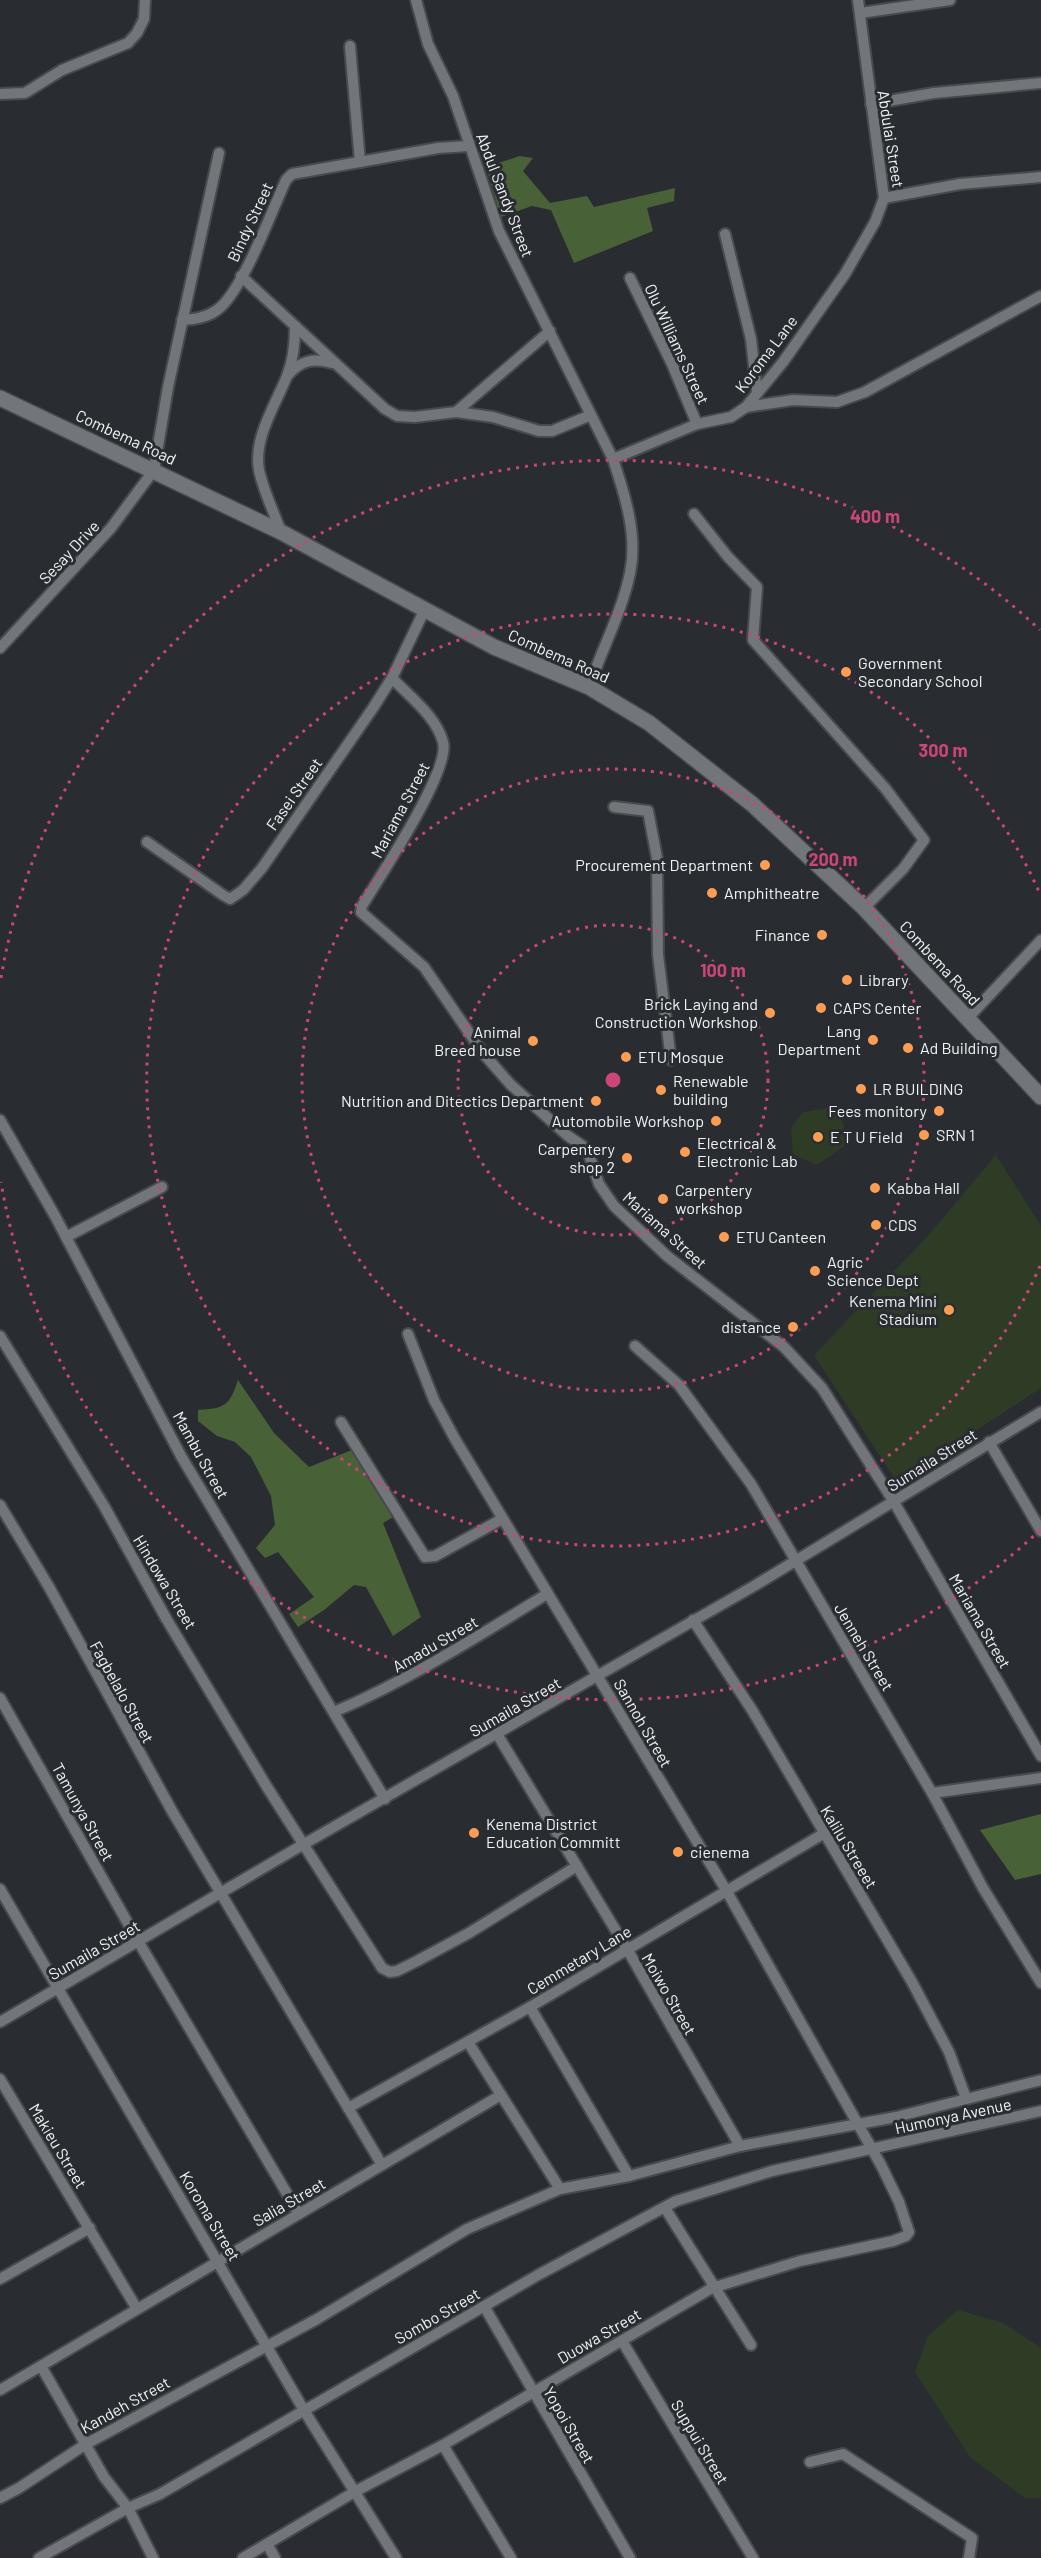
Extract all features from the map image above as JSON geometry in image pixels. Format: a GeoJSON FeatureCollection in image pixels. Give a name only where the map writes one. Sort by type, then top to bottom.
{"type":"FeatureCollection","features":[{"type":"Feature","properties":{"kind":"street"},"geometry":{"type":"LineString","coordinates":[[0,93],[25,93],[79,62],[128,43],[137,33],[144,19],[145,0]]}},
{"type":"Feature","properties":{"kind":"street","name":"Abdul Sandy Street"},"geometry":{"type":"LineString","coordinates":[[416,0],[428,44],[453,96],[468,146],[499,231],[614,459],[629,517],[630,572],[621,607],[589,687]]}},
{"type":"Feature","properties":{"kind":"street","name":"Abdulai Street"},"geometry":{"type":"LineString","coordinates":[[858,0],[884,198],[960,184],[1041,177]]}},
{"type":"Feature","properties":{"kind":"street"},"geometry":{"type":"LineString","coordinates":[[860,13],[950,0]]}},
{"type":"Feature","properties":{"kind":"street"},"geometry":{"type":"LineString","coordinates":[[350,46],[360,162]]}},
{"type":"Feature","properties":{"kind":"street"},"geometry":{"type":"LineString","coordinates":[[871,104],[934,93],[1041,83]]}},
{"type":"Feature","properties":{"kind":"street","name":"Bindy Street"},"geometry":{"type":"LineString","coordinates":[[182,320],[196,319],[217,310],[225,303],[242,276],[288,176],[360,162],[468,146]]}},
{"type":"Feature","properties":{"kind":"street"},"geometry":{"type":"LineString","coordinates":[[154,470],[182,320],[200,248],[219,153]]}},
{"type":"Feature","properties":{"kind":"street","name":"Koroma Lane"},"geometry":{"type":"LineString","coordinates":[[614,459],[697,424],[731,417],[746,407],[783,362],[845,274],[875,222],[884,198]]}},
{"type":"Feature","properties":{"kind":"street"},"geometry":{"type":"LineString","coordinates":[[725,234],[751,339],[757,393]]}},
{"type":"Feature","properties":{"kind":"street"},"geometry":{"type":"LineString","coordinates":[[242,276],[385,409],[398,416],[415,417],[456,412],[493,417],[539,431],[552,430],[591,415]]}},
{"type":"Feature","properties":{"kind":"street","name":"Olu Williams Street"},"geometry":{"type":"LineString","coordinates":[[630,278],[672,364],[697,424]]}},
{"type":"Feature","properties":{"kind":"street"},"geometry":{"type":"LineString","coordinates":[[746,407],[793,400],[837,402],[865,392],[1041,296]]}},
{"type":"Feature","properties":{"kind":"street"},"geometry":{"type":"LineString","coordinates":[[281,532],[259,469],[260,449],[276,397],[287,375],[295,343],[295,326]]}},
{"type":"Feature","properties":{"kind":"street"},"geometry":{"type":"LineString","coordinates":[[456,412],[550,331]]}},
{"type":"Feature","properties":{"kind":"street"},"geometry":{"type":"LineString","coordinates":[[287,375],[307,360],[320,359],[336,364]]}},
{"type":"Feature","properties":{"kind":"street","name":"Combema Road"},"geometry":{"type":"LineString","coordinates":[[0,398],[281,532],[424,611],[544,670],[589,687],[649,723],[752,804],[864,908],[1041,1097]]}},
{"type":"Feature","properties":{"kind":"street","name":"Sesay Drive"},"geometry":{"type":"LineString","coordinates":[[0,648],[111,528],[154,470]]}},
{"type":"Feature","properties":{"kind":"street"},"geometry":{"type":"LineString","coordinates":[[694,514],[728,557],[757,587],[753,640],[885,788],[924,840],[903,868],[864,908]]}},
{"type":"Feature","properties":{"kind":"street","name":"Fasei Street"},"geometry":{"type":"LineString","coordinates":[[147,842],[223,896],[230,899],[237,897],[262,868],[392,678],[424,611]]}},
{"type":"Feature","properties":{"kind":"street","name":"Mariama Street"},"geometry":{"type":"LineString","coordinates":[[392,678],[435,723],[444,744],[443,760],[411,826],[362,906],[361,912],[424,967],[483,1053],[510,1084],[568,1136],[587,1149],[599,1184],[614,1206],[667,1256],[784,1347],[806,1368],[840,1413],[894,1502],[1041,1756]]}},
{"type":"Feature","properties":{"kind":"street"},"geometry":{"type":"LineString","coordinates":[[614,807],[648,811],[657,858],[658,955],[670,1060]]}},
{"type":"Feature","properties":{"kind":"street"},"geometry":{"type":"LineString","coordinates":[[968,1018],[1041,940]]}},
{"type":"Feature","properties":{"kind":"street","name":"Mambu Street"},"geometry":{"type":"LineString","coordinates":[[0,1120],[66,1237],[181,1456],[385,1799]]}},
{"type":"Feature","properties":{"kind":"street"},"geometry":{"type":"LineString","coordinates":[[66,1237],[162,1187]]}},
{"type":"Feature","properties":{"kind":"street","name":"Sannoh Street"},"geometry":{"type":"LineString","coordinates":[[408,1334],[434,1400],[502,1519],[726,1890],[871,2149]]}},
{"type":"Feature","properties":{"kind":"street","name":"Hindowa Street"},"geometry":{"type":"LineString","coordinates":[[0,1336],[56,1425],[267,1787],[376,1960],[390,1972],[397,1971],[469,1933],[577,1866]]}},
{"type":"Feature","properties":{"kind":"street","name":"Jenneh Street"},"geometry":{"type":"LineString","coordinates":[[635,1346],[679,1385],[751,1484],[932,1793],[971,1867],[1041,1983]]}},
{"type":"Feature","properties":{"kind":"street","name":"Sumaila Street"},"geometry":{"type":"LineString","coordinates":[[0,2022],[304,1844],[796,1562],[1041,1412]]}},
{"type":"Feature","properties":{"kind":"street"},"geometry":{"type":"LineString","coordinates":[[340,1422],[425,1557],[435,1556],[502,1519]]}},
{"type":"Feature","properties":{"kind":"street"},"geometry":{"type":"LineString","coordinates":[[989,1442],[1041,1531]]}},
{"type":"Feature","properties":{"kind":"street","name":"Fagbelalo Street"},"geometry":{"type":"LineString","coordinates":[[0,1505],[49,1587],[144,1763],[382,2165]]}},
{"type":"Feature","properties":{"kind":"street","name":"Amadu Street"},"geometry":{"type":"LineString","coordinates":[[334,1712],[379,1693],[424,1670],[547,1594]]}},
{"type":"Feature","properties":{"kind":"street","name":"Kalilu Streeet"},"geometry":{"type":"LineString","coordinates":[[693,1620],[752,1710],[931,2017],[950,2052],[966,2098]]}},
{"type":"Feature","properties":{"kind":"street","name":"Tamunya Street"},"geometry":{"type":"LineString","coordinates":[[0,1698],[5,1719],[299,2214]]}},
{"type":"Feature","properties":{"kind":"street","name":"Moiwo Street"},"geometry":{"type":"LineString","coordinates":[[497,1734],[627,1949],[740,2146]]}},
{"type":"Feature","properties":{"kind":"street"},"geometry":{"type":"LineString","coordinates":[[932,1793],[1041,1778]]}},
{"type":"Feature","properties":{"kind":"street","name":"Cemmetary Lane"},"geometry":{"type":"LineString","coordinates":[[348,2108],[530,2007],[823,1834]]}},
{"type":"Feature","properties":{"kind":"street","name":"Koroma Street"},"geometry":{"type":"LineString","coordinates":[[0,1889],[268,2344],[305,2412],[396,2558]]}},
{"type":"Feature","properties":{"kind":"street"},"geometry":{"type":"LineString","coordinates":[[530,2007],[629,2175]]}},
{"type":"Feature","properties":{"kind":"street"},"geometry":{"type":"LineString","coordinates":[[468,2042],[560,2189]]}},
{"type":"Feature","properties":{"kind":"street","name":"Makieu Street"},"geometry":{"type":"LineString","coordinates":[[0,2079],[137,2309]]}},
{"type":"Feature","properties":{"kind":"street","name":"Kandeh Street"},"geometry":{"type":"LineString","coordinates":[[0,2498],[86,2444],[317,2319],[467,2229],[560,2189],[629,2175],[740,2146],[858,2126],[1041,2080]]}},
{"type":"Feature","properties":{"kind":"street","name":"Salia Street"},"geometry":{"type":"LineString","coordinates":[[0,2390],[218,2259],[501,2095]]}},
{"type":"Feature","properties":{"kind":"street","name":"Humonya Avenue"},"geometry":{"type":"LineString","coordinates":[[871,2149],[1041,2111]]}},
{"type":"Feature","properties":{"kind":"street","name":"Sombo Street"},"geometry":{"type":"LineString","coordinates":[[39,2558],[128,2508],[160,2494],[305,2412],[484,2306],[685,2197],[733,2181],[871,2149]]}},
{"type":"Feature","properties":{"kind":"street","name":"Duowa Street"},"geometry":{"type":"LineString","coordinates":[[243,2558],[356,2491],[444,2445],[712,2288],[800,2261],[893,2241],[908,2234],[892,2184],[871,2149]]}},
{"type":"Feature","properties":{"kind":"street"},"geometry":{"type":"LineString","coordinates":[[665,2208],[712,2288],[751,2345]]}},
{"type":"Feature","properties":{"kind":"street"},"geometry":{"type":"LineString","coordinates":[[1,2275],[90,2228]]}},
{"type":"Feature","properties":{"kind":"street","name":"Yopoi Street"},"geometry":{"type":"LineString","coordinates":[[484,2306],[630,2558]]}},
{"type":"Feature","properties":{"kind":"street","name":"Suppui Street"},"geometry":{"type":"LineString","coordinates":[[622,2341],[753,2558]]}},
{"type":"Feature","properties":{"kind":"street"},"geometry":{"type":"LineString","coordinates":[[41,2366],[104,2477],[128,2508],[153,2558]]}},
{"type":"Feature","properties":{"kind":"street"},"geometry":{"type":"LineString","coordinates":[[444,2445],[511,2558]]}},
{"type":"Feature","properties":{"kind":"street"},"geometry":{"type":"LineString","coordinates":[[810,2462],[843,2454],[972,2538],[969,2558]]}},
{"type":"Feature","properties":{"kind":"street"},"geometry":{"type":"LineString","coordinates":[[267,2544],[275,2558]]}},
{"type":"Feature","properties":{"kind":"green space"},"geometry":{"type":"Polygon","coordinates":[[[520,156],[533,158],[523,171],[550,203],[587,196],[594,207],[675,188],[674,201],[647,208],[653,231],[574,263],[551,210],[532,206],[501,217],[486,167],[520,156]]]}},
{"type":"Feature","properties":{"kind":"green space","name":"E T U Field"},"geometry":{"type":"Polygon","coordinates":[[[830,1108],[842,1120],[845,1134],[844,1146],[817,1165],[793,1154],[791,1128],[803,1112],[830,1108]]]}},
{"type":"Feature","properties":{"kind":"green space","name":"Kenema Mini Stadium"},"geometry":{"type":"Polygon","coordinates":[[[996,1155],[1041,1226],[1041,1388],[897,1482],[814,1355],[927,1237],[996,1155]]]}},
{"type":"Feature","properties":{"kind":"green space"},"geometry":{"type":"Polygon","coordinates":[[[238,1380],[274,1433],[309,1467],[352,1450],[395,1516],[383,1523],[421,1617],[393,1636],[366,1587],[354,1585],[324,1610],[298,1627],[289,1614],[314,1597],[278,1552],[265,1558],[256,1548],[275,1525],[271,1496],[251,1457],[235,1442],[217,1436],[198,1421],[198,1410],[225,1404],[232,1395],[238,1380]]]}},
{"type":"Feature","properties":{"kind":"green space"},"geometry":{"type":"Polygon","coordinates":[[[1041,1814],[1041,1874],[1015,1880],[980,1830],[1041,1814]]]}},
{"type":"Feature","properties":{"kind":"green space"},"geometry":{"type":"Polygon","coordinates":[[[958,2310],[1003,2323],[1041,2348],[1041,2498],[1025,2498],[970,2457],[915,2372],[928,2336],[958,2310]]]}},
{"type":"Feature","properties":{"kind":"place","name":"Government Secondary School"},"geometry":{"type":"Point","coordinates":[846,672]}},
{"type":"Feature","properties":{"kind":"place","name":"Procurement Department"},"geometry":{"type":"Point","coordinates":[765,865]}},
{"type":"Feature","properties":{"kind":"place","name":"Amphitheatre"},"geometry":{"type":"Point","coordinates":[712,893]}},
{"type":"Feature","properties":{"kind":"place","name":"Finance"},"geometry":{"type":"Point","coordinates":[822,935]}},
{"type":"Feature","properties":{"kind":"place","name":"Library"},"geometry":{"type":"Point","coordinates":[847,980]}},
{"type":"Feature","properties":{"kind":"place","name":"CAPS Center"},"geometry":{"type":"Point","coordinates":[821,1008]}},
{"type":"Feature","properties":{"kind":"place","name":"Brick Laying and Construction Workshop"},"geometry":{"type":"Point","coordinates":[770,1013]}},
{"type":"Feature","properties":{"kind":"place","name":"Lang Department"},"geometry":{"type":"Point","coordinates":[873,1040]}},
{"type":"Feature","properties":{"kind":"place","name":"Animal Breed house"},"geometry":{"type":"Point","coordinates":[533,1041]}},
{"type":"Feature","properties":{"kind":"place","name":"Ad Building"},"geometry":{"type":"Point","coordinates":[908,1048]}},
{"type":"Feature","properties":{"kind":"place","name":"ETU Mosque"},"geometry":{"type":"Point","coordinates":[626,1057]}},
{"type":"Feature","properties":{"kind":"place","name":"LR BUILDING"},"geometry":{"type":"Point","coordinates":[861,1089]}},
{"type":"Feature","properties":{"kind":"place","name":"Renewable building"},"geometry":{"type":"Point","coordinates":[661,1090]}},
{"type":"Feature","properties":{"kind":"place","name":"Nutrition and Ditectics Department"},"geometry":{"type":"Point","coordinates":[596,1101]}},
{"type":"Feature","properties":{"kind":"place","name":"Fees monitory"},"geometry":{"type":"Point","coordinates":[939,1111]}},
{"type":"Feature","properties":{"kind":"place","name":"Automobile Workshop"},"geometry":{"type":"Point","coordinates":[716,1121]}},
{"type":"Feature","properties":{"kind":"place","name":"SRN 1"},"geometry":{"type":"Point","coordinates":[924,1135]}},
{"type":"Feature","properties":{"kind":"place","name":"E T U Field"},"geometry":{"type":"Point","coordinates":[818,1137]}},
{"type":"Feature","properties":{"kind":"place","name":"Electrical & Electronic Lab"},"geometry":{"type":"Point","coordinates":[685,1152]}},
{"type":"Feature","properties":{"kind":"place","name":"Carpentery shop 2"},"geometry":{"type":"Point","coordinates":[627,1158]}},
{"type":"Feature","properties":{"kind":"place","name":"Kabba Hall"},"geometry":{"type":"Point","coordinates":[875,1188]}},
{"type":"Feature","properties":{"kind":"place","name":"Carpentery workshop"},"geometry":{"type":"Point","coordinates":[663,1199]}},
{"type":"Feature","properties":{"kind":"place","name":"CDS"},"geometry":{"type":"Point","coordinates":[876,1225]}},
{"type":"Feature","properties":{"kind":"place","name":"ETU Canteen"},"geometry":{"type":"Point","coordinates":[724,1237]}},
{"type":"Feature","properties":{"kind":"place","name":"Agric Science Dept"},"geometry":{"type":"Point","coordinates":[815,1271]}},
{"type":"Feature","properties":{"kind":"place","name":"Kenema Mini Stadium"},"geometry":{"type":"Point","coordinates":[949,1310]}},
{"type":"Feature","properties":{"kind":"place","name":"distance"},"geometry":{"type":"Point","coordinates":[793,1327]}},
{"type":"Feature","properties":{"kind":"place","name":"Kenema District Education Committ"},"geometry":{"type":"Point","coordinates":[474,1833]}},
{"type":"Feature","properties":{"kind":"place","name":"cienema"},"geometry":{"type":"Point","coordinates":[678,1852]}}]}
